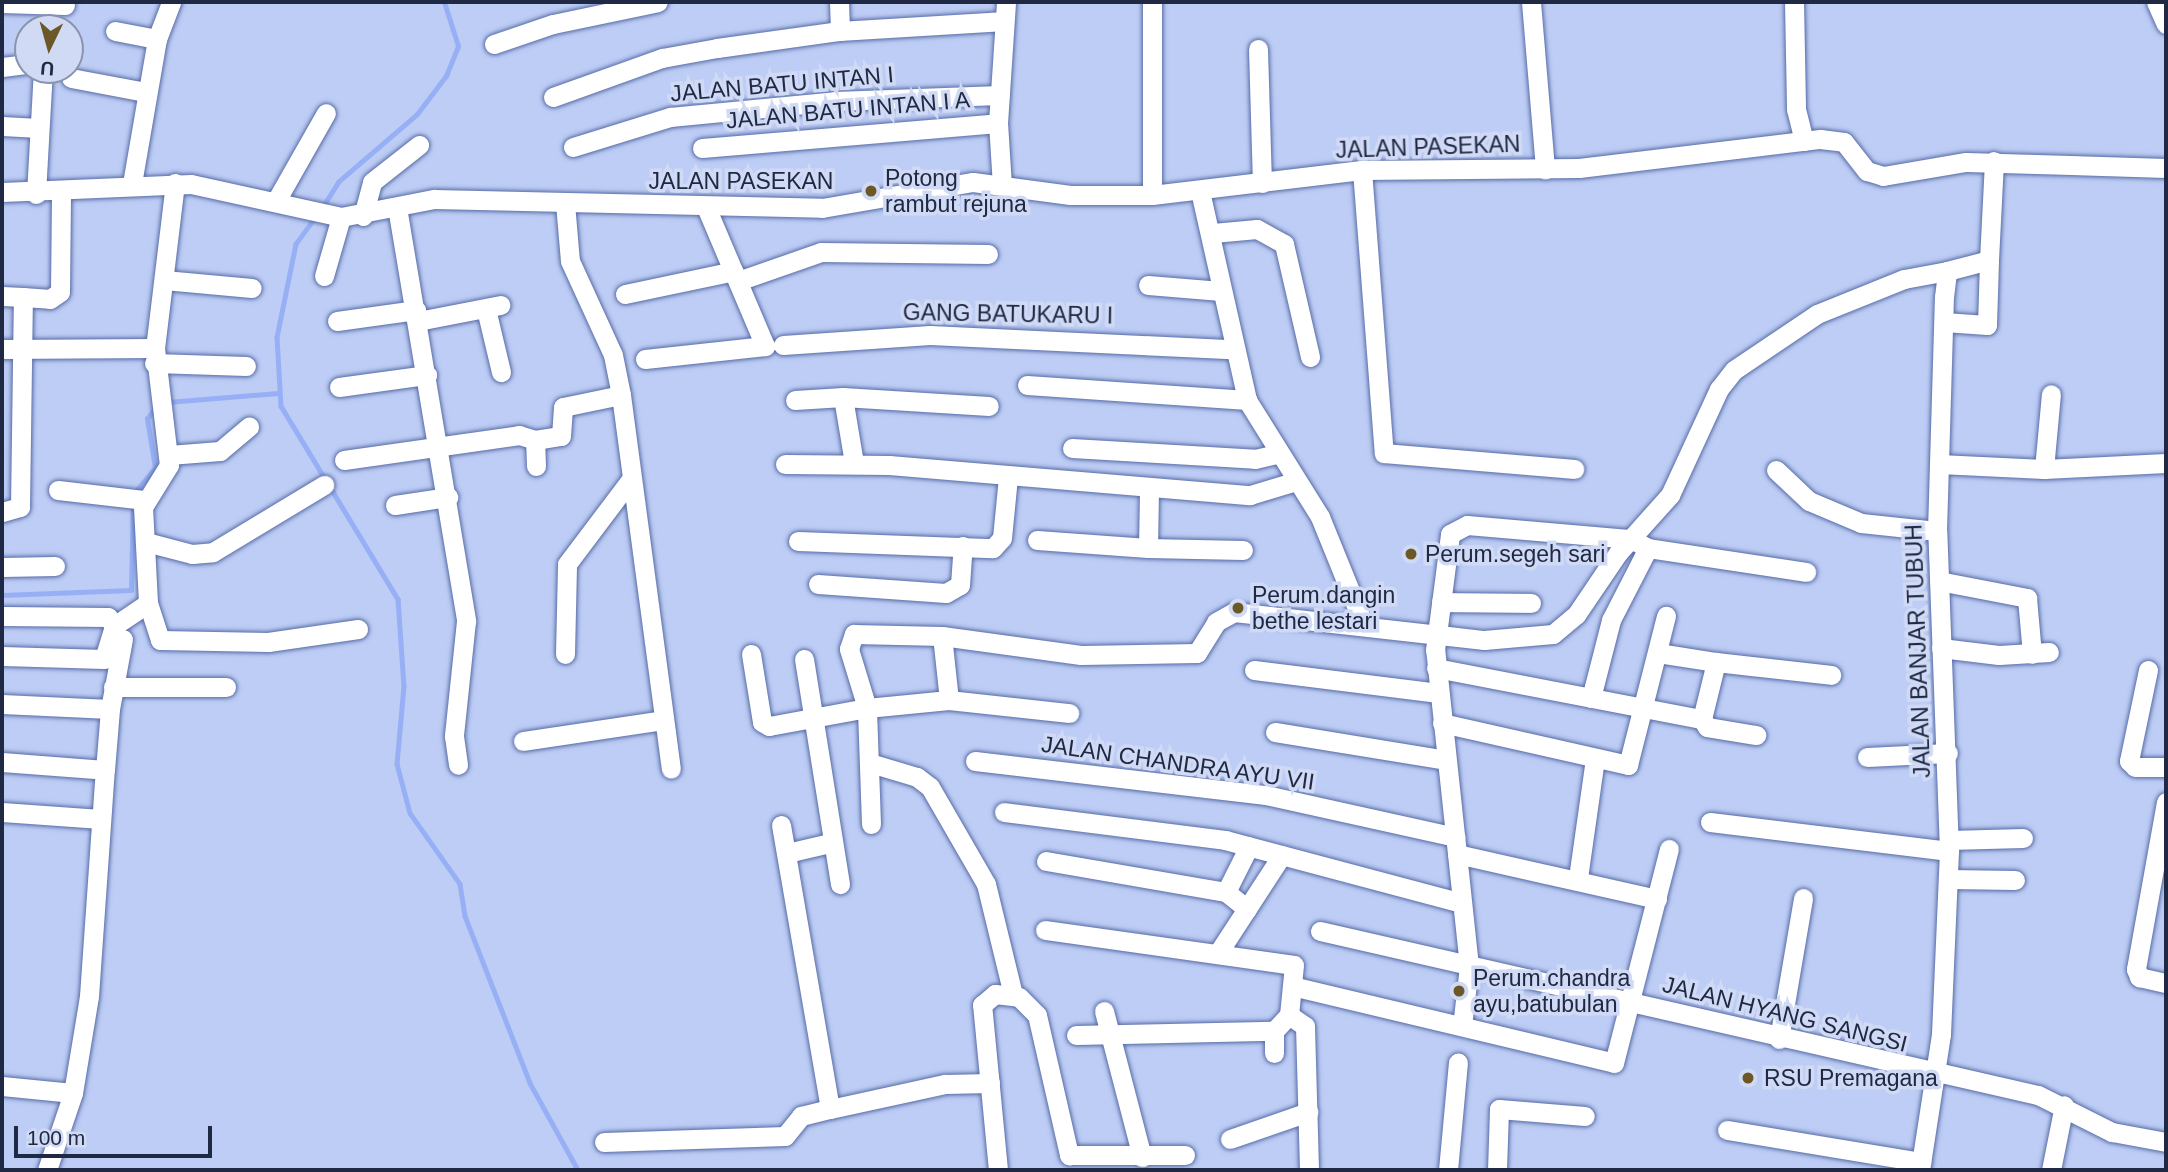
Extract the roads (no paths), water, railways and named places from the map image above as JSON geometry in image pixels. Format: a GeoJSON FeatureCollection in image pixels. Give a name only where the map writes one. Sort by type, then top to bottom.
{"type":"FeatureCollection","features":[{"type":"Feature","properties":{"kind":"street"},"geometry":{"type":"LineString","coordinates":[[132,184],[145,92],[157,39],[171,2]]}},
{"type":"Feature","properties":{"kind":"street"},"geometry":{"type":"LineString","coordinates":[[494,44],[553,24],[658,2]]}},
{"type":"Feature","properties":{"kind":"street"},"geometry":{"type":"LineString","coordinates":[[839,2],[840,31]]}},
{"type":"Feature","properties":{"kind":"street"},"geometry":{"type":"LineString","coordinates":[[1152,195],[1153,2]]}},
{"type":"Feature","properties":{"kind":"street"},"geometry":{"type":"LineString","coordinates":[[1531,2],[1545,169]]}},
{"type":"Feature","properties":{"kind":"street"},"geometry":{"type":"LineString","coordinates":[[1794,2],[1796,102],[1804,141]]}},
{"type":"Feature","properties":{"kind":"street"},"geometry":{"type":"LineString","coordinates":[[2156,2],[2166,24]]}},
{"type":"Feature","properties":{"kind":"street"},"geometry":{"type":"LineString","coordinates":[[2,3],[65,5]]}},
{"type":"Feature","properties":{"kind":"street"},"geometry":{"type":"LineString","coordinates":[[553,97],[662,58],[840,31],[1005,12],[998,123],[1002,186]]}},
{"type":"Feature","properties":{"kind":"street"},"geometry":{"type":"LineString","coordinates":[[115,32],[157,39]]}},
{"type":"Feature","properties":{"kind":"street"},"geometry":{"type":"LineString","coordinates":[[1258,49],[1262,183]]}},
{"type":"Feature","properties":{"kind":"street"},"geometry":{"type":"LineString","coordinates":[[84,80],[145,92]]}},
{"type":"Feature","properties":{"kind":"street"},"geometry":{"type":"LineString","coordinates":[[36,194],[42,84]]}},
{"type":"Feature","properties":{"kind":"street","name":"JALAN BATU INTAN I"},"geometry":{"type":"LineString","coordinates":[[573,148],[670,117],[835,101],[1000,95]]}},
{"type":"Feature","properties":{"kind":"street"},"geometry":{"type":"LineString","coordinates":[[276,201],[326,113]]}},
{"type":"Feature","properties":{"kind":"street","name":"JALAN BATU INTAN I A"},"geometry":{"type":"LineString","coordinates":[[702,148],[998,123]]}},
{"type":"Feature","properties":{"kind":"street"},"geometry":{"type":"LineString","coordinates":[[2,126],[39,128]]}},
{"type":"Feature","properties":{"kind":"street","name":"JALAN PASEKAN"},"geometry":{"type":"LineString","coordinates":[[2,192],[36,194],[132,184],[175,183],[276,201],[341,217],[363,216],[434,199],[822,208],[956,184],[1152,195],[1362,170],[1545,169],[1804,141],[1844,142],[1867,171],[1883,176],[1994,162],[2166,167]]}},
{"type":"Feature","properties":{"kind":"street"},"geometry":{"type":"LineString","coordinates":[[363,216],[372,182],[419,145]]}},
{"type":"Feature","properties":{"kind":"street"},"geometry":{"type":"LineString","coordinates":[[1944,322],[1987,325],[1994,162]]}},
{"type":"Feature","properties":{"kind":"street"},"geometry":{"type":"LineString","coordinates":[[1362,170],[1384,453],[1574,469]]}},
{"type":"Feature","properties":{"kind":"street"},"geometry":{"type":"LineString","coordinates":[[175,183],[154,356],[169,455],[165,480],[145,500],[148,604],[160,640],[268,642],[358,629]]}},
{"type":"Feature","properties":{"kind":"street"},"geometry":{"type":"LineString","coordinates":[[1200,191],[1213,233],[1232,349],[1247,400],[1293,482],[1320,517],[1363,623]]}},
{"type":"Feature","properties":{"kind":"street"},"geometry":{"type":"LineString","coordinates":[[2,296],[50,299],[60,292],[61,192]]}},
{"type":"Feature","properties":{"kind":"street"},"geometry":{"type":"LineString","coordinates":[[565,203],[569,261],[613,355],[621,395],[671,769]]}},
{"type":"Feature","properties":{"kind":"street"},"geometry":{"type":"LineString","coordinates":[[397,207],[440,448],[467,634],[454,736],[458,765]]}},
{"type":"Feature","properties":{"kind":"street"},"geometry":{"type":"LineString","coordinates":[[706,207],[736,276],[774,345]]}},
{"type":"Feature","properties":{"kind":"street"},"geometry":{"type":"LineString","coordinates":[[324,276],[341,217]]}},
{"type":"Feature","properties":{"kind":"street"},"geometry":{"type":"LineString","coordinates":[[1213,233],[1257,229],[1284,244],[1310,357]]}},
{"type":"Feature","properties":{"kind":"street"},"geometry":{"type":"LineString","coordinates":[[625,294],[736,276],[821,252],[988,254]]}},
{"type":"Feature","properties":{"kind":"street"},"geometry":{"type":"LineString","coordinates":[[871,824],[867,708],[849,649],[854,634],[942,636],[1081,655],[1191,653],[1200,650],[1216,622],[1234,612],[1363,623],[1484,640],[1553,634],[1576,615],[1640,543],[1670,495],[1719,389],[1748,357],[1817,313],[1904,279],[1989,260]]}},
{"type":"Feature","properties":{"kind":"street","name":"JALAN BANJAR TUBUH"},"geometry":{"type":"LineString","coordinates":[[1921,1166],[1936,1075],[1949,846],[1948,753],[1937,531],[1947,271]]}},
{"type":"Feature","properties":{"kind":"street"},"geometry":{"type":"LineString","coordinates":[[164,280],[252,288]]}},
{"type":"Feature","properties":{"kind":"street"},"geometry":{"type":"LineString","coordinates":[[1148,285],[1221,291]]}},
{"type":"Feature","properties":{"kind":"street"},"geometry":{"type":"LineString","coordinates":[[2,512],[20,507],[23,297]]}},
{"type":"Feature","properties":{"kind":"street"},"geometry":{"type":"LineString","coordinates":[[337,321],[417,316],[493,307],[501,372]]}},
{"type":"Feature","properties":{"kind":"street","name":"GANG BATUKARU I"},"geometry":{"type":"LineString","coordinates":[[645,359],[774,345],[952,335],[1232,349]]}},
{"type":"Feature","properties":{"kind":"street"},"geometry":{"type":"LineString","coordinates":[[2,349],[24,346],[246,366]]}},
{"type":"Feature","properties":{"kind":"street"},"geometry":{"type":"LineString","coordinates":[[339,387],[427,375]]}},
{"type":"Feature","properties":{"kind":"street"},"geometry":{"type":"LineString","coordinates":[[1027,385],[1247,400]]}},
{"type":"Feature","properties":{"kind":"street"},"geometry":{"type":"LineString","coordinates":[[2044,469],[2051,394]]}},
{"type":"Feature","properties":{"kind":"street"},"geometry":{"type":"LineString","coordinates":[[344,460],[523,434],[535,440],[561,436],[567,405],[621,395]]}},
{"type":"Feature","properties":{"kind":"street"},"geometry":{"type":"LineString","coordinates":[[843,397],[854,463]]}},
{"type":"Feature","properties":{"kind":"street"},"geometry":{"type":"LineString","coordinates":[[795,400],[843,397],[989,406]]}},
{"type":"Feature","properties":{"kind":"street"},"geometry":{"type":"LineString","coordinates":[[169,455],[220,451],[249,427]]}},
{"type":"Feature","properties":{"kind":"street"},"geometry":{"type":"LineString","coordinates":[[535,440],[536,466]]}},
{"type":"Feature","properties":{"kind":"street"},"geometry":{"type":"LineString","coordinates":[[1072,448],[1255,459],[1276,454]]}},
{"type":"Feature","properties":{"kind":"street"},"geometry":{"type":"LineString","coordinates":[[785,464],[854,463],[1149,491],[1250,495],[1293,482]]}},
{"type":"Feature","properties":{"kind":"street"},"geometry":{"type":"LineString","coordinates":[[1939,464],[2044,469],[2166,464]]}},
{"type":"Feature","properties":{"kind":"street"},"geometry":{"type":"LineString","coordinates":[[1776,470],[1809,501],[1861,523],[1937,531]]}},
{"type":"Feature","properties":{"kind":"street"},"geometry":{"type":"LineString","coordinates":[[798,541],[999,546],[1008,477]]}},
{"type":"Feature","properties":{"kind":"street"},"geometry":{"type":"LineString","coordinates":[[565,654],[566,564],[631,480]]}},
{"type":"Feature","properties":{"kind":"street"},"geometry":{"type":"LineString","coordinates":[[146,542],[192,554],[213,552],[324,485]]}},
{"type":"Feature","properties":{"kind":"street"},"geometry":{"type":"LineString","coordinates":[[58,490],[145,500]]}},
{"type":"Feature","properties":{"kind":"street"},"geometry":{"type":"LineString","coordinates":[[1148,548],[1149,491]]}},
{"type":"Feature","properties":{"kind":"street"},"geometry":{"type":"LineString","coordinates":[[395,505],[448,497]]}},
{"type":"Feature","properties":{"kind":"street"},"geometry":{"type":"LineString","coordinates":[[1462,1026],[1469,966],[1441,723],[1435,633],[1447,544],[1456,528],[1640,543],[1806,572]]}},
{"type":"Feature","properties":{"kind":"street"},"geometry":{"type":"LineString","coordinates":[[1037,540],[1148,548],[1243,550]]}},
{"type":"Feature","properties":{"kind":"street"},"geometry":{"type":"LineString","coordinates":[[1591,698],[1611,620],[1640,543]]}},
{"type":"Feature","properties":{"kind":"street"},"geometry":{"type":"LineString","coordinates":[[818,584],[946,593],[960,585],[963,546]]}},
{"type":"Feature","properties":{"kind":"street"},"geometry":{"type":"LineString","coordinates":[[2,567],[55,566]]}},
{"type":"Feature","properties":{"kind":"street"},"geometry":{"type":"LineString","coordinates":[[1938,581],[2027,598],[2040,653],[1941,648]]}},
{"type":"Feature","properties":{"kind":"street"},"geometry":{"type":"LineString","coordinates":[[1441,602],[1531,603]]}},
{"type":"Feature","properties":{"kind":"street"},"geometry":{"type":"LineString","coordinates":[[2,656],[104,659],[119,625],[148,604]]}},
{"type":"Feature","properties":{"kind":"street"},"geometry":{"type":"LineString","coordinates":[[1441,723],[1595,759],[1631,763],[1666,615]]}},
{"type":"Feature","properties":{"kind":"street"},"geometry":{"type":"LineString","coordinates":[[2,616],[108,617],[119,625]]}},
{"type":"Feature","properties":{"kind":"street"},"geometry":{"type":"LineString","coordinates":[[47,1170],[73,1093],[89,996],[104,770],[119,625]]}},
{"type":"Feature","properties":{"kind":"street"},"geometry":{"type":"LineString","coordinates":[[942,636],[949,700]]}},
{"type":"Feature","properties":{"kind":"street"},"geometry":{"type":"LineString","coordinates":[[1658,653],[1830,675]]}},
{"type":"Feature","properties":{"kind":"street"},"geometry":{"type":"LineString","coordinates":[[751,654],[765,725],[811,720],[867,708],[949,700],[1069,713]]}},
{"type":"Feature","properties":{"kind":"street"},"geometry":{"type":"LineString","coordinates":[[804,659],[830,843],[840,884]]}},
{"type":"Feature","properties":{"kind":"street"},"geometry":{"type":"LineString","coordinates":[[1716,662],[1702,719],[1707,727],[1756,736]]}},
{"type":"Feature","properties":{"kind":"street"},"geometry":{"type":"LineString","coordinates":[[1436,668],[1702,719]]}},
{"type":"Feature","properties":{"kind":"street"},"geometry":{"type":"LineString","coordinates":[[1254,670],[1439,693]]}},
{"type":"Feature","properties":{"kind":"street"},"geometry":{"type":"LineString","coordinates":[[2148,670],[2129,761],[2135,767],[2166,767]]}},
{"type":"Feature","properties":{"kind":"street"},"geometry":{"type":"LineString","coordinates":[[113,687],[226,687]]}},
{"type":"Feature","properties":{"kind":"street"},"geometry":{"type":"LineString","coordinates":[[2,704],[110,709]]}},
{"type":"Feature","properties":{"kind":"street"},"geometry":{"type":"LineString","coordinates":[[523,741],[663,720]]}},
{"type":"Feature","properties":{"kind":"street"},"geometry":{"type":"LineString","coordinates":[[1275,732],[1446,760]]}},
{"type":"Feature","properties":{"kind":"street"},"geometry":{"type":"LineString","coordinates":[[1867,757],[1948,753]]}},
{"type":"Feature","properties":{"kind":"street"},"geometry":{"type":"LineString","coordinates":[[1578,878],[1595,759]]}},
{"type":"Feature","properties":{"kind":"street","name":"JALAN CHANDRA AYU VII"},"geometry":{"type":"LineString","coordinates":[[975,761],[1266,795],[1657,899]]}},
{"type":"Feature","properties":{"kind":"street"},"geometry":{"type":"LineString","coordinates":[[2,762],[104,770]]}},
{"type":"Feature","properties":{"kind":"street"},"geometry":{"type":"LineString","coordinates":[[870,763],[917,777],[929,787],[986,884],[1013,995],[1037,1014],[1069,1156],[1185,1155]]}},
{"type":"Feature","properties":{"kind":"street"},"geometry":{"type":"LineString","coordinates":[[2166,802],[2150,865],[2137,975],[2166,982]]}},
{"type":"Feature","properties":{"kind":"street"},"geometry":{"type":"LineString","coordinates":[[2,812],[101,819]]}},
{"type":"Feature","properties":{"kind":"street"},"geometry":{"type":"LineString","coordinates":[[1004,812],[1249,846],[1462,903]]}},
{"type":"Feature","properties":{"kind":"street"},"geometry":{"type":"LineString","coordinates":[[1710,822],[1949,846],[2023,838]]}},
{"type":"Feature","properties":{"kind":"street"},"geometry":{"type":"LineString","coordinates":[[781,825],[830,1109]]}},
{"type":"Feature","properties":{"kind":"street"},"geometry":{"type":"LineString","coordinates":[[787,853],[830,843]]}},
{"type":"Feature","properties":{"kind":"street"},"geometry":{"type":"LineString","coordinates":[[1226,892],[1249,846]]}},
{"type":"Feature","properties":{"kind":"street"},"geometry":{"type":"LineString","coordinates":[[1292,986],[1614,1063],[1625,1002],[1657,899],[1669,849]]}},
{"type":"Feature","properties":{"kind":"street"},"geometry":{"type":"LineString","coordinates":[[1220,950],[1282,855]]}},
{"type":"Feature","properties":{"kind":"street"},"geometry":{"type":"LineString","coordinates":[[1046,861],[1226,892],[1247,909]]}},
{"type":"Feature","properties":{"kind":"street"},"geometry":{"type":"LineString","coordinates":[[1948,879],[2015,880]]}},
{"type":"Feature","properties":{"kind":"street"},"geometry":{"type":"LineString","coordinates":[[1779,1039],[1803,898]]}},
{"type":"Feature","properties":{"kind":"street"},"geometry":{"type":"LineString","coordinates":[[1045,930],[1220,950],[1294,965],[1289,1016],[1275,1031],[1274,1053]]}},
{"type":"Feature","properties":{"kind":"street","name":"JALAN HYANG SANGSI"},"geometry":{"type":"LineString","coordinates":[[1320,931],[2064,1105],[2112,1132],[2166,1142]]}},
{"type":"Feature","properties":{"kind":"street"},"geometry":{"type":"LineString","coordinates":[[998,1170],[983,1000],[1013,995]]}},
{"type":"Feature","properties":{"kind":"street"},"geometry":{"type":"LineString","coordinates":[[1104,1011],[1142,1157]]}},
{"type":"Feature","properties":{"kind":"street"},"geometry":{"type":"LineString","coordinates":[[1289,1016],[1305,1026],[1309,1170]]}},
{"type":"Feature","properties":{"kind":"street"},"geometry":{"type":"LineString","coordinates":[[1076,1035],[1109,1031],[1275,1031]]}},
{"type":"Feature","properties":{"kind":"street"},"geometry":{"type":"LineString","coordinates":[[1448,1170],[1458,1062]]}},
{"type":"Feature","properties":{"kind":"street"},"geometry":{"type":"LineString","coordinates":[[604,1142],[785,1136],[801,1115],[945,1084],[990,1083]]}},
{"type":"Feature","properties":{"kind":"street"},"geometry":{"type":"LineString","coordinates":[[2,1086],[73,1093]]}},
{"type":"Feature","properties":{"kind":"street"},"geometry":{"type":"LineString","coordinates":[[2052,1170],[2064,1105]]}},
{"type":"Feature","properties":{"kind":"street"},"geometry":{"type":"LineString","coordinates":[[1497,1170],[1499,1110],[1585,1116]]}},
{"type":"Feature","properties":{"kind":"street"},"geometry":{"type":"LineString","coordinates":[[1230,1139],[1308,1112]]}},
{"type":"Feature","properties":{"kind":"street"},"geometry":{"type":"LineString","coordinates":[[1727,1130],[1921,1166]]}},
{"type":"Feature","properties":{"kind":"waterway"},"geometry":{"type":"LineString","coordinates":[[322,208],[338,182],[417,114],[446,76],[458,46],[444,2]]}},
{"type":"Feature","properties":{"kind":"waterway"},"geometry":{"type":"LineString","coordinates":[[315,218],[296,244],[277,337],[281,406],[398,599],[404,686],[397,764],[410,813],[460,884],[465,916],[530,1083],[578,1170]]}},
{"type":"Feature","properties":{"kind":"waterway"},"geometry":{"type":"LineString","coordinates":[[168,402],[278,393]]}},
{"type":"Feature","properties":{"kind":"waterway"},"geometry":{"type":"LineString","coordinates":[[135,492],[155,468],[147,419],[157,405]]}},
{"type":"Feature","properties":{"kind":"waterway"},"geometry":{"type":"LineString","coordinates":[[2,595],[131,590],[133,504]]}},
{"type":"Feature","properties":{"kind":"place","name":"Potong rambut rejuna"},"geometry":{"type":"Point","coordinates":[871,191]}},
{"type":"Feature","properties":{"kind":"place","name":"Perum.segeh sari"},"geometry":{"type":"Point","coordinates":[1411,554]}},
{"type":"Feature","properties":{"kind":"place","name":"Perum.dangin bethe lestari"},"geometry":{"type":"Point","coordinates":[1238,608]}},
{"type":"Feature","properties":{"kind":"place","name":"Perum.chandra ayu,batubulan"},"geometry":{"type":"Point","coordinates":[1459,991]}},
{"type":"Feature","properties":{"kind":"place","name":"RSU Premagana"},"geometry":{"type":"Point","coordinates":[1748,1078]}}]}
